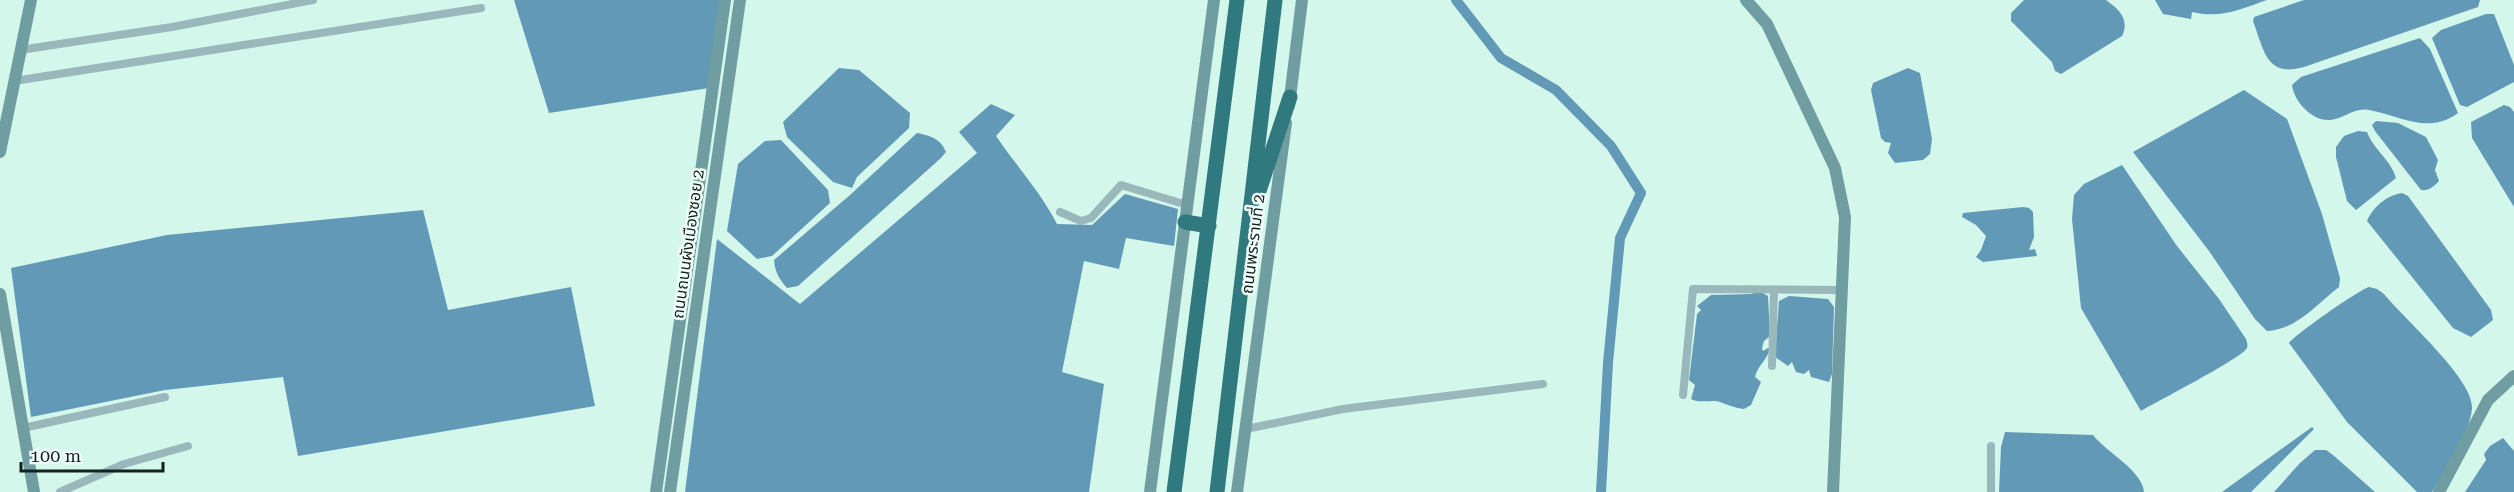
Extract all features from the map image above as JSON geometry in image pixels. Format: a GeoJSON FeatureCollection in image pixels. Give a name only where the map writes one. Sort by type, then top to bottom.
{"type":"FeatureCollection","features":[{"type":"Feature","properties":{"kind":"highway"},"geometry":{"type":"LineString","coordinates":[[1174,492],[1237,0]]}},
{"type":"Feature","properties":{"kind":"highway","name":"ถนนพระรามที่ 2"},"geometry":{"type":"LineString","coordinates":[[1217,492],[1275,0]]}},
{"type":"Feature","properties":{"kind":"highway"},"geometry":{"type":"LineString","coordinates":[[1248,231],[1290,97]]}},
{"type":"Feature","properties":{"kind":"highway"},"geometry":{"type":"LineString","coordinates":[[1185,222],[1209,226]]}},
{"type":"Feature","properties":{"kind":"street"},"geometry":{"type":"LineString","coordinates":[[0,152],[31,0]]}},
{"type":"Feature","properties":{"kind":"street"},"geometry":{"type":"LineString","coordinates":[[20,50],[172,27],[313,0]]}},
{"type":"Feature","properties":{"kind":"street","name":"ถนนถนนผังเมืองซอย 2"},"geometry":{"type":"LineString","coordinates":[[656,492],[725,0]]}},
{"type":"Feature","properties":{"kind":"street","name":"ถนนถนนผังเมืองซอย 2"},"geometry":{"type":"LineString","coordinates":[[670,492],[740,0]]}},
{"type":"Feature","properties":{"kind":"street"},"geometry":{"type":"LineString","coordinates":[[1150,492],[1214,0]]}},
{"type":"Feature","properties":{"kind":"street","name":"ถนนพระรามที่ 2"},"geometry":{"type":"LineString","coordinates":[[1237,492],[1302,0]]}},
{"type":"Feature","properties":{"kind":"street"},"geometry":{"type":"LineString","coordinates":[[1746,0],[1767,24],[1835,168],[1845,218],[1833,492]]}},
{"type":"Feature","properties":{"kind":"street"},"geometry":{"type":"LineString","coordinates":[[14,81],[481,8]]}},
{"type":"Feature","properties":{"kind":"street"},"geometry":{"type":"LineString","coordinates":[[1060,212],[1081,221],[1091,218],[1121,185],[1187,205]]}},
{"type":"Feature","properties":{"kind":"street"},"geometry":{"type":"LineString","coordinates":[[1683,395],[1693,289],[1842,290]]}},
{"type":"Feature","properties":{"kind":"street"},"geometry":{"type":"LineString","coordinates":[[1772,366],[1774,290]]}},
{"type":"Feature","properties":{"kind":"street"},"geometry":{"type":"LineString","coordinates":[[0,294],[34,492]]}},
{"type":"Feature","properties":{"kind":"street"},"geometry":{"type":"LineString","coordinates":[[2439,492],[2488,400],[2514,376]]}},
{"type":"Feature","properties":{"kind":"street"},"geometry":{"type":"LineString","coordinates":[[1246,429],[1343,409],[1542,384]]}},
{"type":"Feature","properties":{"kind":"street"},"geometry":{"type":"LineString","coordinates":[[23,428],[165,397]]}},
{"type":"Feature","properties":{"kind":"street"},"geometry":{"type":"LineString","coordinates":[[60,492],[124,464],[188,446]]}},
{"type":"Feature","properties":{"kind":"street"},"geometry":{"type":"LineString","coordinates":[[1991,446],[1991,492]]}},
{"type":"Feature","properties":{"kind":"water"},"geometry":{"type":"Polygon","coordinates":[[[514,0],[720,0],[709,88],[549,113],[514,0]]]}},
{"type":"Feature","properties":{"kind":"water"},"geometry":{"type":"Polygon","coordinates":[[[2024,0],[2106,0],[2122,15],[2125,25],[2122,36],[2061,74],[2055,71],[2052,62],[2011,21],[2011,13],[2024,0]]]}},
{"type":"Feature","properties":{"kind":"water"},"geometry":{"type":"Polygon","coordinates":[[[2155,0],[2267,0],[2222,14],[2192,12],[2191,19],[2163,14],[2155,0]]]}},
{"type":"Feature","properties":{"kind":"water"},"geometry":{"type":"Polygon","coordinates":[[[2304,0],[2480,0],[2478,7],[2304,67],[2282,69],[2268,59],[2253,21],[2254,17],[2304,0]]]}},
{"type":"Feature","properties":{"kind":"water"},"geometry":{"type":"Polygon","coordinates":[[[2486,14],[2494,14],[2514,65],[2514,82],[2467,107],[2460,105],[2432,38],[2441,30],[2486,14]]]}},
{"type":"Feature","properties":{"kind":"water"},"geometry":{"type":"Polygon","coordinates":[[[2420,38],[2430,49],[2458,113],[2447,119],[2436,123],[2415,122],[2364,110],[2335,119],[2323,119],[2310,114],[2293,91],[2292,85],[2301,77],[2420,38]]]}},
{"type":"Feature","properties":{"kind":"water"},"geometry":{"type":"Polygon","coordinates":[[[839,68],[859,70],[910,113],[909,128],[857,177],[852,188],[833,182],[787,137],[783,122],[839,68]]]}},
{"type":"Feature","properties":{"kind":"water"},"geometry":{"type":"Polygon","coordinates":[[[1908,68],[1920,73],[1932,139],[1930,154],[1923,160],[1895,163],[1888,153],[1891,143],[1881,138],[1871,90],[1873,83],[1908,68]]]}},
{"type":"Feature","properties":{"kind":"water"},"geometry":{"type":"Polygon","coordinates":[[[2244,90],[2287,119],[2322,214],[2340,278],[2339,287],[2306,315],[2278,330],[2267,331],[2255,319],[2209,251],[2133,152],[2244,90]]]}},
{"type":"Feature","properties":{"kind":"water"},"geometry":{"type":"Polygon","coordinates":[[[991,104],[1015,115],[996,136],[1036,190],[1057,224],[1092,225],[1125,194],[1178,209],[1174,246],[1126,238],[1119,269],[1084,261],[1062,372],[1104,384],[1089,492],[685,492],[717,239],[800,304],[977,153],[959,132],[991,104]]]}},
{"type":"Feature","properties":{"kind":"water"},"geometry":{"type":"Polygon","coordinates":[[[2504,105],[2510,107],[2514,112],[2514,207],[2472,138],[2471,122],[2504,105]]]}},
{"type":"Feature","properties":{"kind":"water"},"geometry":{"type":"Polygon","coordinates":[[[2376,121],[2398,123],[2426,137],[2438,160],[2435,170],[2439,181],[2431,188],[2421,190],[2375,131],[2372,125],[2376,121]]]}},
{"type":"Feature","properties":{"kind":"water"},"geometry":{"type":"Polygon","coordinates":[[[2358,131],[2367,132],[2396,178],[2356,210],[2347,201],[2336,157],[2336,147],[2344,136],[2358,131]]]}},
{"type":"Feature","properties":{"kind":"water"},"geometry":{"type":"Polygon","coordinates":[[[917,133],[935,138],[946,152],[798,286],[787,288],[778,275],[774,260],[850,195],[917,133]]]}},
{"type":"Feature","properties":{"kind":"water"},"geometry":{"type":"Polygon","coordinates":[[[781,140],[828,190],[830,203],[772,256],[757,259],[727,231],[738,164],[765,141],[781,140]]]}},
{"type":"Feature","properties":{"kind":"water"},"geometry":{"type":"Polygon","coordinates":[[[2122,165],[2177,246],[2219,299],[2246,339],[2247,345],[2242,353],[2230,361],[2141,411],[2081,308],[2072,219],[2074,195],[2084,184],[2122,165]]]}},
{"type":"Feature","properties":{"kind":"water"},"geometry":{"type":"Polygon","coordinates":[[[2402,193],[2408,196],[2491,310],[2493,320],[2471,337],[2453,328],[2367,221],[2381,202],[2402,193]]]}},
{"type":"Feature","properties":{"kind":"water"},"geometry":{"type":"Polygon","coordinates":[[[2023,207],[2033,212],[2034,237],[2029,250],[2035,249],[2037,256],[1983,262],[1976,257],[1986,236],[1976,225],[1962,217],[1963,213],[2023,207]]]}},
{"type":"Feature","properties":{"kind":"water"},"geometry":{"type":"Polygon","coordinates":[[[423,210],[448,310],[571,287],[595,406],[298,456],[283,377],[165,390],[31,417],[11,268],[167,235],[423,210]]]}},
{"type":"Feature","properties":{"kind":"water"},"geometry":{"type":"Polygon","coordinates":[[[2369,287],[2384,294],[2437,350],[2451,366],[2470,397],[2472,409],[2466,430],[2456,452],[2432,492],[2417,492],[2347,422],[2289,343],[2327,313],[2369,287]]]}},
{"type":"Feature","properties":{"kind":"water"},"geometry":{"type":"Polygon","coordinates":[[[1757,290],[1768,296],[1770,336],[1764,341],[1762,348],[1763,351],[1770,349],[1756,373],[1755,377],[1761,382],[1751,405],[1744,409],[1717,401],[1691,399],[1695,385],[1689,380],[1697,314],[1701,310],[1697,306],[1711,295],[1752,294],[1757,290]]]}},
{"type":"Feature","properties":{"kind":"water"},"geometry":{"type":"Polygon","coordinates":[[[1789,296],[1828,299],[1834,307],[1832,374],[1829,382],[1811,377],[1809,370],[1804,374],[1796,372],[1792,362],[1788,366],[1775,357],[1779,301],[1789,296]]]}},
{"type":"Feature","properties":{"kind":"water"},"geometry":{"type":"Polygon","coordinates":[[[2312,427],[2314,429],[2251,492],[2222,492],[2312,427]]]}},
{"type":"Feature","properties":{"kind":"water"},"geometry":{"type":"Polygon","coordinates":[[[2005,432],[2093,435],[2131,469],[2142,484],[2144,492],[1999,492],[2001,447],[2005,432]]]}},
{"type":"Feature","properties":{"kind":"water"},"geometry":{"type":"Polygon","coordinates":[[[2503,438],[2514,451],[2514,492],[2465,492],[2486,460],[2484,454],[2490,446],[2503,438]]]}},
{"type":"Feature","properties":{"kind":"water"},"geometry":{"type":"Polygon","coordinates":[[[2315,450],[2326,450],[2375,492],[2274,492],[2315,450]]]}},
{"type":"Feature","properties":{"kind":"waterway"},"geometry":{"type":"LineString","coordinates":[[1456,0],[1501,58],[1556,90],[1611,146],[1641,193],[1620,238],[1608,363],[1601,492]]}}]}
